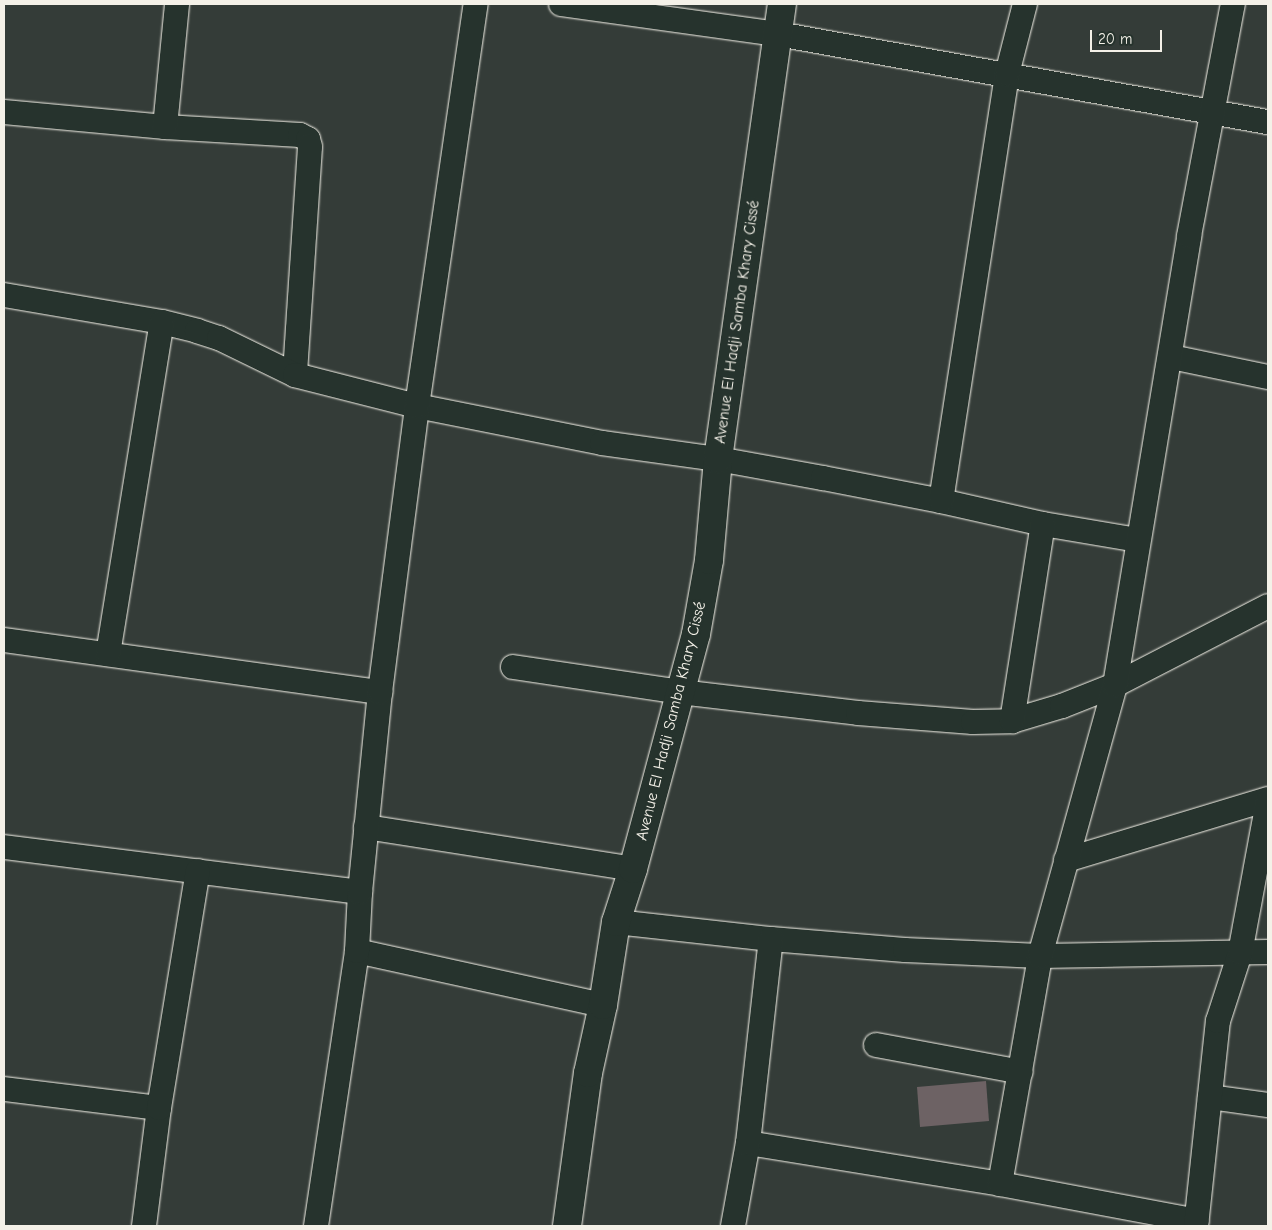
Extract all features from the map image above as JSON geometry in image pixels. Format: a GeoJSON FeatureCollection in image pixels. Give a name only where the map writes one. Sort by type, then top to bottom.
{"type":"FeatureCollection","features":[{"type":"Feature","properties":{"kind":"street"},"geometry":{"type":"LineString","coordinates":[[165,127],[178,4]]}},
{"type":"Feature","properties":{"kind":"street"},"geometry":{"type":"LineString","coordinates":[[316,1226],[357,951],[360,892],[380,692],[418,406],[476,4]]}},
{"type":"Feature","properties":{"kind":"street"},"geometry":{"type":"LineString","coordinates":[[562,4],[778,34],[1268,122]]}},
{"type":"Feature","properties":{"kind":"street","name":"Avenue El Hadji Samba Khary Cissé"},"geometry":{"type":"LineString","coordinates":[[567,1226],[588,1073],[603,1005],[616,922],[633,869],[696,634],[707,569],[718,459],[782,4]]}},
{"type":"Feature","properties":{"kind":"street"},"geometry":{"type":"LineString","coordinates":[[941,501],[1008,74],[1025,4]]}},
{"type":"Feature","properties":{"kind":"street"},"geometry":{"type":"LineString","coordinates":[[1000,1184],[1040,956],[1115,685],[1138,540],[1171,357],[1189,236],[1233,4]]}},
{"type":"Feature","properties":{"kind":"street"},"geometry":{"type":"LineString","coordinates":[[4,112],[165,127],[300,135],[308,139],[310,156],[295,375]]}},
{"type":"Feature","properties":{"kind":"street"},"geometry":{"type":"LineString","coordinates":[[4,294],[162,322],[219,338],[295,375],[418,406],[565,436],[718,459],[941,501],[1043,524],[1138,540]]}},
{"type":"Feature","properties":{"kind":"street"},"geometry":{"type":"LineString","coordinates":[[108,654],[162,322]]}},
{"type":"Feature","properties":{"kind":"street"},"geometry":{"type":"LineString","coordinates":[[1171,357],[1268,377]]}},
{"type":"Feature","properties":{"kind":"street"},"geometry":{"type":"LineString","coordinates":[[1012,721],[1043,524]]}},
{"type":"Feature","properties":{"kind":"street"},"geometry":{"type":"LineString","coordinates":[[512,667],[680,692],[858,713],[973,722],[1012,721],[1062,706],[1115,685],[1268,606]]}},
{"type":"Feature","properties":{"kind":"street"},"geometry":{"type":"LineString","coordinates":[[4,640],[380,692]]}},
{"type":"Feature","properties":{"kind":"street"},"geometry":{"type":"LineString","coordinates":[[748,1143],[1000,1184],[1197,1223],[1218,1021],[1240,954],[1268,801],[1066,860]]}},
{"type":"Feature","properties":{"kind":"street"},"geometry":{"type":"LineString","coordinates":[[366,827],[633,869]]}},
{"type":"Feature","properties":{"kind":"street"},"geometry":{"type":"LineString","coordinates":[[4,847],[360,892]]}},
{"type":"Feature","properties":{"kind":"street"},"geometry":{"type":"LineString","coordinates":[[144,1226],[159,1108],[198,871]]}},
{"type":"Feature","properties":{"kind":"street"},"geometry":{"type":"LineString","coordinates":[[616,922],[771,939],[905,950],[1040,956],[1240,954],[1268,952]]}},
{"type":"Feature","properties":{"kind":"street"},"geometry":{"type":"LineString","coordinates":[[733,1226],[748,1143],[771,939]]}},
{"type":"Feature","properties":{"kind":"street"},"geometry":{"type":"LineString","coordinates":[[357,951],[603,1005]]}},
{"type":"Feature","properties":{"kind":"street"},"geometry":{"type":"LineString","coordinates":[[876,1045],[1021,1072]]}},
{"type":"Feature","properties":{"kind":"street"},"geometry":{"type":"LineString","coordinates":[[4,1088],[159,1108]]}},
{"type":"Feature","properties":{"kind":"street"},"geometry":{"type":"LineString","coordinates":[[1210,1097],[1268,1105]]}},
{"type":"Feature","properties":{"kind":"building"},"geometry":{"type":"Polygon","coordinates":[[[986,1081],[989,1121],[920,1127],[917,1087],[986,1081]]]}}]}
